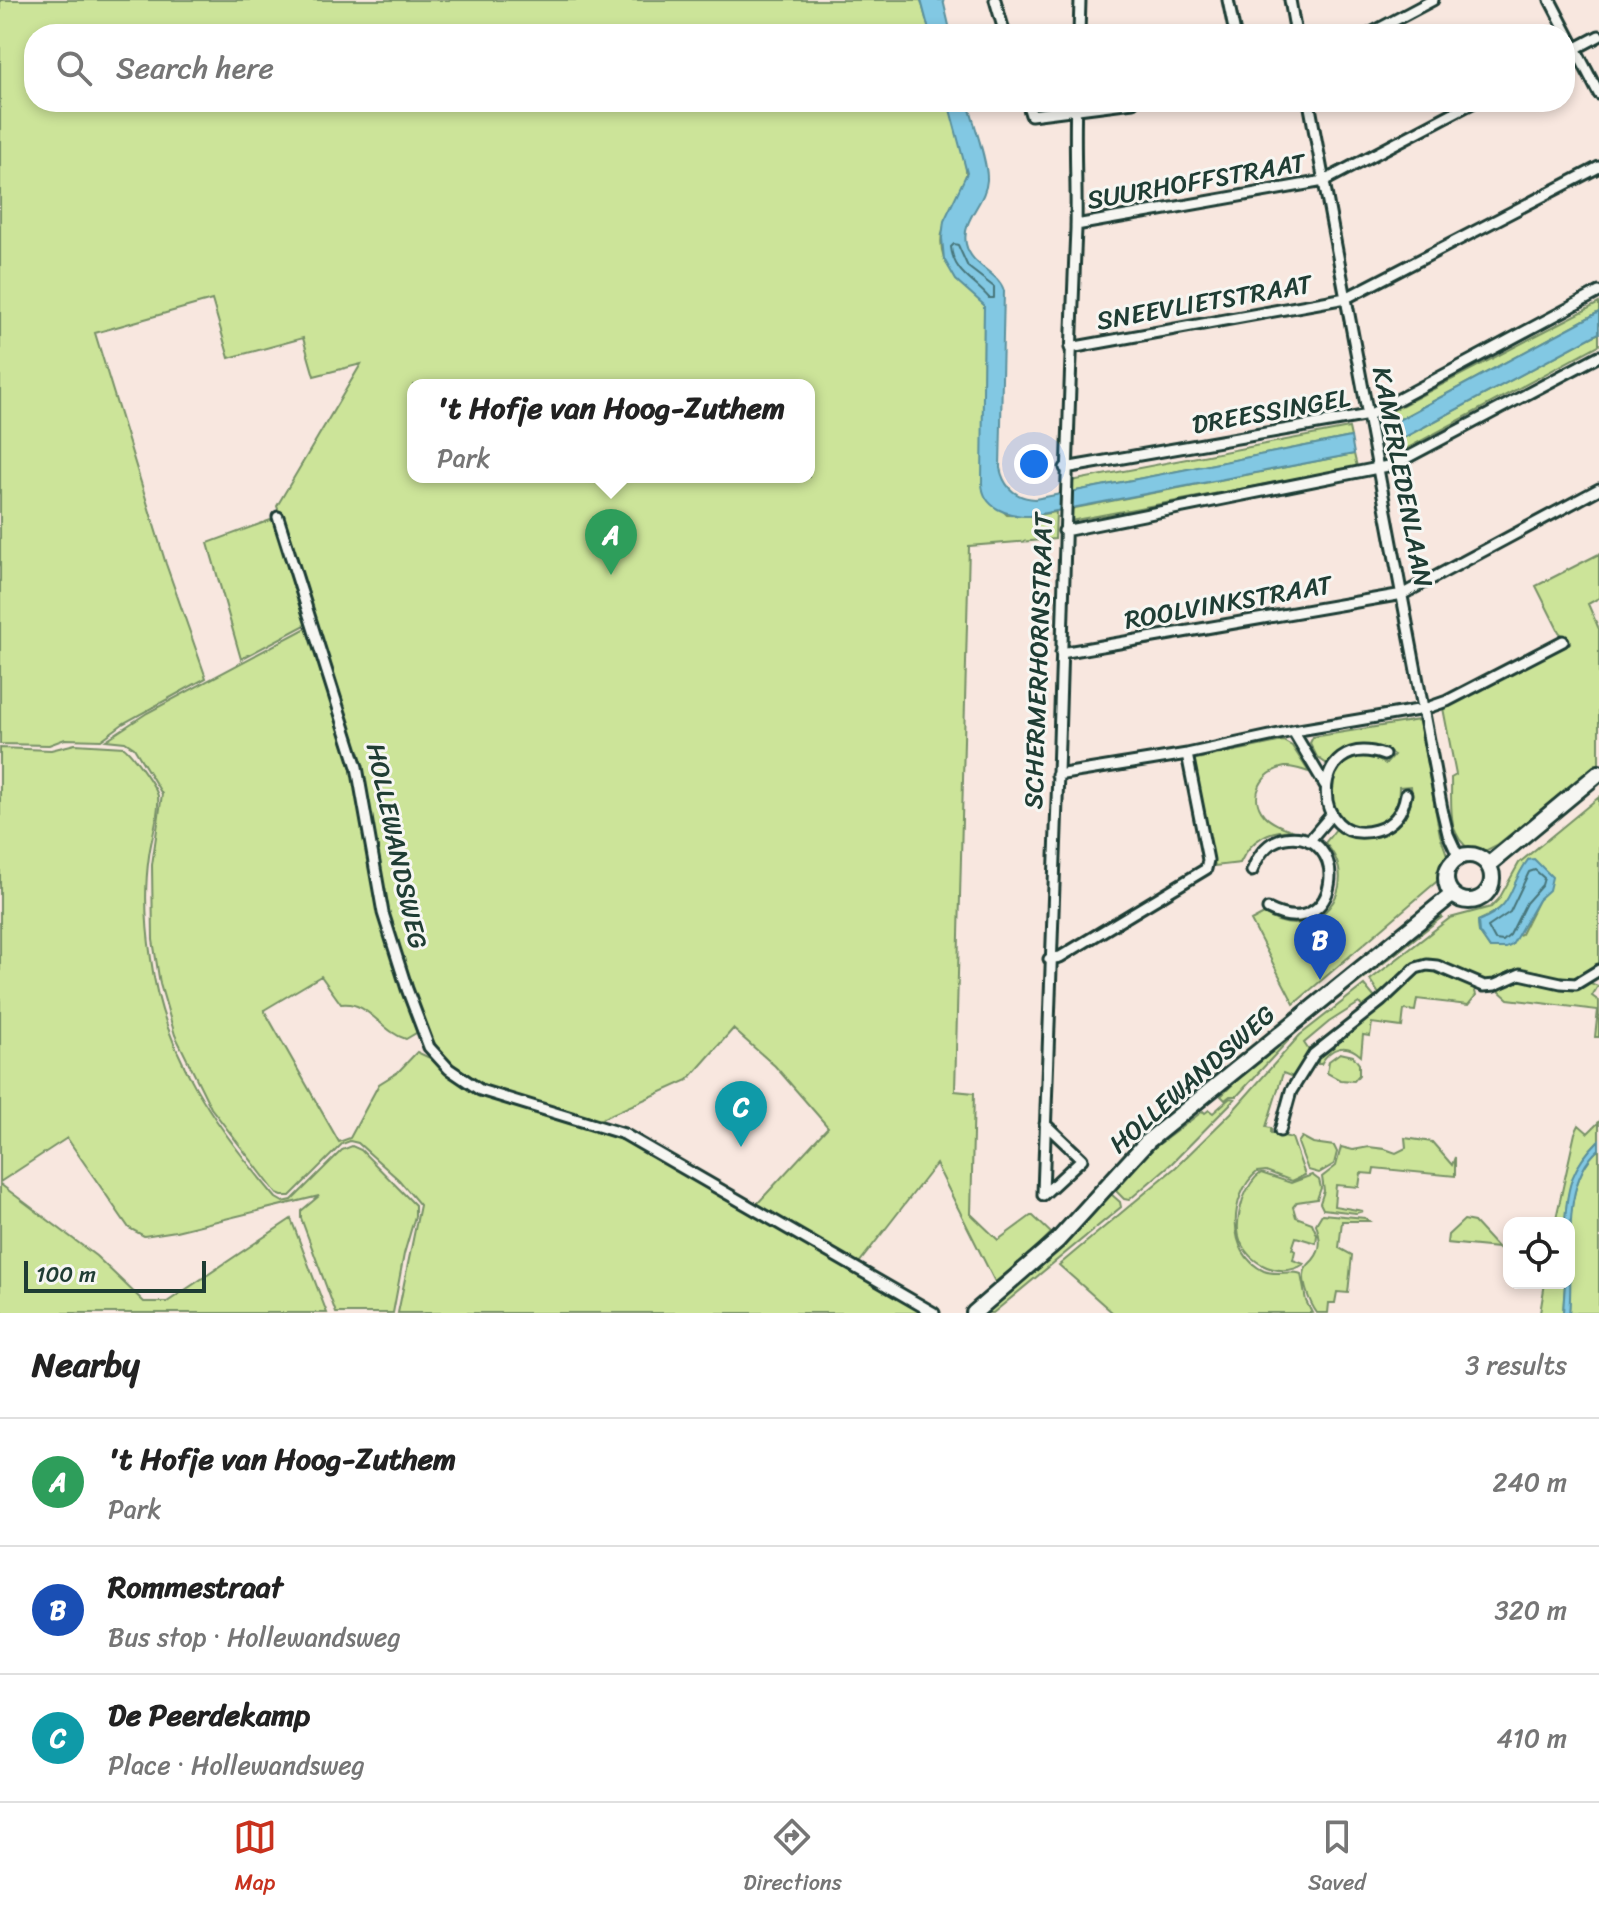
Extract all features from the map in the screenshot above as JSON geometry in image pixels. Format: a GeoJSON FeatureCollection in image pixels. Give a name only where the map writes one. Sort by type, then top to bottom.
{"type":"FeatureCollection","features":[{"type":"Feature","properties":{"kind":"main road"},"geometry":{"type":"LineString","coordinates":[[1488,865],[1599,773]]}},
{"type":"Feature","properties":{"kind":"main road"},"geometry":{"type":"LineString","coordinates":[[1475,856],[1488,865],[1492,881],[1484,896],[1467,901],[1453,894],[1447,874],[1453,862],[1475,856]]}},
{"type":"Feature","properties":{"kind":"main road","name":"HOLLEWANDSWEG"},"geometry":{"type":"LineString","coordinates":[[974,1313],[1057,1241],[1148,1141],[1453,894]]}},
{"type":"Feature","properties":{"kind":"street"},"geometry":{"type":"LineString","coordinates":[[1002,24],[995,1],[1007,0]]}},
{"type":"Feature","properties":{"kind":"street"},"geometry":{"type":"LineString","coordinates":[[1079,24],[1080,0]]}},
{"type":"Feature","properties":{"kind":"street"},"geometry":{"type":"LineString","coordinates":[[1228,0],[1233,24]]}},
{"type":"Feature","properties":{"kind":"street"},"geometry":{"type":"LineString","coordinates":[[1290,0],[1294,24]]}},
{"type":"Feature","properties":{"kind":"street"},"geometry":{"type":"LineString","coordinates":[[1388,24],[1433,0]]}},
{"type":"Feature","properties":{"kind":"street"},"geometry":{"type":"LineString","coordinates":[[1550,0],[1562,24]]}},
{"type":"Feature","properties":{"kind":"street"},"geometry":{"type":"LineString","coordinates":[[1599,36],[1575,49],[1599,94]]}},
{"type":"Feature","properties":{"kind":"street","name":"SCHERMERHORNSTRAAT"},"geometry":{"type":"LineString","coordinates":[[1045,1124],[1082,1159],[1043,1195],[1049,959],[1061,653],[1065,468],[1076,225],[1075,112]]}},
{"type":"Feature","properties":{"kind":"street","name":"KAMERLEDENLAAN"},"geometry":{"type":"LineString","coordinates":[[1311,112],[1442,809],[1448,834],[1459,858]]}},
{"type":"Feature","properties":{"kind":"street","name":"SUURHOFFSTRAAT"},"geometry":{"type":"LineString","coordinates":[[1076,225],[1324,181],[1455,112]]}},
{"type":"Feature","properties":{"kind":"street","name":"SNEEVLIETSTRAAT"},"geometry":{"type":"LineString","coordinates":[[1070,348],[1346,298],[1599,167]]}},
{"type":"Feature","properties":{"kind":"street","name":"DREESSINGEL"},"geometry":{"type":"LineString","coordinates":[[1065,468],[1369,415],[1599,292]]}},
{"type":"Feature","properties":{"kind":"street"},"geometry":{"type":"LineString","coordinates":[[1064,531],[1393,465],[1599,356]]}},
{"type":"Feature","properties":{"kind":"street","name":"ROOLVINKSTRAAT"},"geometry":{"type":"LineString","coordinates":[[1061,653],[1403,594],[1599,489]]}},
{"type":"Feature","properties":{"kind":"street","name":"HOLLEWANDSWEG"},"geometry":{"type":"LineString","coordinates":[[278,517],[357,767],[373,868],[386,925],[415,1012],[429,1047],[439,1061],[466,1081],[500,1098],[624,1134],[934,1313]]}},
{"type":"Feature","properties":{"kind":"street"},"geometry":{"type":"LineString","coordinates":[[1057,775],[1424,709],[1447,701],[1563,641]]}},
{"type":"Feature","properties":{"kind":"street"},"geometry":{"type":"LineString","coordinates":[[1293,731],[1325,785],[1327,804],[1332,814],[1349,829],[1359,832],[1380,830],[1400,812],[1406,794]]}},
{"type":"Feature","properties":{"kind":"street"},"geometry":{"type":"LineString","coordinates":[[1325,785],[1330,772],[1345,756],[1365,751],[1384,755]]}},
{"type":"Feature","properties":{"kind":"street"},"geometry":{"type":"LineString","coordinates":[[1049,959],[1060,957],[1206,869],[1208,860],[1187,754]]}},
{"type":"Feature","properties":{"kind":"street"},"geometry":{"type":"LineString","coordinates":[[1309,841],[1332,814]]}},
{"type":"Feature","properties":{"kind":"street"},"geometry":{"type":"LineString","coordinates":[[1252,871],[1256,859],[1273,842],[1296,837],[1318,847],[1330,864],[1331,885],[1318,907],[1296,917],[1280,916],[1268,909]]}},
{"type":"Feature","properties":{"kind":"street"},"geometry":{"type":"LineString","coordinates":[[1280,1131],[1291,1091],[1310,1059],[1326,1041],[1381,1001],[1416,968],[1437,966],[1484,986],[1495,985],[1520,974],[1576,984],[1599,970]]}},
{"type":"Feature","properties":{"kind":"green space"},"geometry":{"type":"Polygon","coordinates":[[[0,0],[921,0],[927,24],[24,24],[24,112],[951,112],[963,150],[966,175],[945,224],[941,246],[947,265],[984,305],[983,490],[1007,515],[1030,516],[1056,512],[1055,539],[969,546],[955,1091],[974,1093],[971,1214],[998,1240],[1032,1215],[1051,1233],[1026,1258],[995,1282],[936,1164],[859,1263],[757,1204],[828,1127],[775,1066],[733,1029],[688,1080],[599,1120],[490,1088],[441,1054],[430,1035],[402,961],[381,892],[366,790],[354,738],[277,506],[361,364],[314,376],[303,338],[229,358],[212,300],[95,333],[166,564],[206,678],[124,723],[101,740],[65,739],[49,745],[0,744],[0,0]]]}},
{"type":"Feature","properties":{"kind":"green space"},"geometry":{"type":"Polygon","coordinates":[[[1599,303],[1599,312],[1389,425],[1387,414],[1395,409],[1599,303]]]}},
{"type":"Feature","properties":{"kind":"green space"},"geometry":{"type":"Polygon","coordinates":[[[1599,333],[1599,345],[1395,455],[1394,443],[1599,333]]]}},
{"type":"Feature","properties":{"kind":"green space"},"geometry":{"type":"Polygon","coordinates":[[[1349,428],[1351,437],[1071,492],[1071,481],[1349,428]]]}},
{"type":"Feature","properties":{"kind":"green space"},"geometry":{"type":"Polygon","coordinates":[[[1354,454],[1357,467],[1070,521],[1070,509],[1354,454]]]}},
{"type":"Feature","properties":{"kind":"green space"},"geometry":{"type":"Polygon","coordinates":[[[276,518],[309,623],[241,659],[208,543],[276,518]]]}},
{"type":"Feature","properties":{"kind":"green space"},"geometry":{"type":"Polygon","coordinates":[[[1599,554],[1599,598],[1588,604],[1599,629],[1599,763],[1497,845],[1487,850],[1471,850],[1457,836],[1452,818],[1451,778],[1456,775],[1443,708],[1570,643],[1559,632],[1536,586],[1599,554]]]}},
{"type":"Feature","properties":{"kind":"green space"},"geometry":{"type":"Polygon","coordinates":[[[310,626],[353,762],[370,867],[418,1027],[416,1033],[406,1039],[397,1035],[367,1011],[351,1004],[341,1004],[321,976],[264,1010],[339,1142],[350,1138],[379,1084],[398,1072],[417,1052],[432,1059],[462,1084],[487,1096],[634,1143],[925,1313],[398,1313],[420,1205],[399,1180],[358,1143],[350,1141],[342,1144],[290,1196],[277,1194],[211,1108],[175,1035],[160,984],[153,940],[152,865],[162,794],[134,748],[125,742],[106,740],[147,713],[310,626]]]}},
{"type":"Feature","properties":{"kind":"green space"},"geometry":{"type":"Polygon","coordinates":[[[1419,720],[1440,835],[1447,855],[1442,877],[1294,1004],[1251,921],[1264,914],[1283,923],[1300,923],[1316,918],[1329,908],[1337,894],[1340,877],[1336,860],[1325,843],[1336,829],[1349,836],[1376,837],[1399,824],[1411,801],[1411,786],[1399,787],[1395,808],[1389,817],[1379,823],[1358,827],[1344,821],[1335,807],[1332,790],[1336,773],[1346,761],[1363,757],[1386,764],[1394,755],[1376,747],[1358,746],[1341,751],[1327,764],[1317,757],[1310,743],[1313,737],[1419,720]]]}},
{"type":"Feature","properties":{"kind":"green space"},"geometry":{"type":"Polygon","coordinates":[[[1283,741],[1292,746],[1309,772],[1291,767],[1277,769],[1260,785],[1257,800],[1267,818],[1297,832],[1270,833],[1250,847],[1240,863],[1215,866],[1192,760],[1283,741]]]}},
{"type":"Feature","properties":{"kind":"green space"},"geometry":{"type":"Polygon","coordinates":[[[75,744],[124,747],[158,796],[146,895],[149,946],[157,993],[180,1057],[213,1116],[233,1144],[276,1198],[283,1202],[292,1200],[342,1150],[352,1146],[361,1150],[415,1205],[393,1313],[336,1313],[301,1218],[301,1211],[319,1196],[144,1236],[129,1228],[67,1138],[0,1182],[0,748],[51,750],[75,744]]]}},
{"type":"Feature","properties":{"kind":"green space"},"geometry":{"type":"Polygon","coordinates":[[[1599,797],[1599,965],[1577,979],[1558,978],[1530,970],[1484,982],[1437,962],[1420,962],[1409,967],[1383,994],[1379,994],[1370,980],[1450,918],[1491,907],[1499,899],[1519,863],[1599,797]],[[1528,860],[1506,902],[1478,921],[1479,932],[1490,948],[1521,934],[1538,900],[1528,860]]]}},
{"type":"Feature","properties":{"kind":"green space"},"geometry":{"type":"Polygon","coordinates":[[[1438,912],[1442,917],[1297,1031],[1237,1096],[1225,1100],[1221,1096],[1264,1053],[1438,912]]]}},
{"type":"Feature","properties":{"kind":"green space"},"geometry":{"type":"Polygon","coordinates":[[[1422,969],[1455,977],[1474,988],[1476,995],[1468,1005],[1417,999],[1415,1011],[1404,1010],[1402,1027],[1372,1023],[1370,1036],[1363,1035],[1361,1056],[1350,1049],[1339,1048],[1318,1064],[1318,1057],[1324,1050],[1422,969]]]}},
{"type":"Feature","properties":{"kind":"green space"},"geometry":{"type":"Polygon","coordinates":[[[1519,977],[1582,985],[1588,982],[1598,986],[1592,996],[1599,1001],[1599,1037],[1595,1037],[1598,1010],[1508,999],[1500,992],[1501,987],[1519,977]]]}},
{"type":"Feature","properties":{"kind":"green space"},"geometry":{"type":"Polygon","coordinates":[[[1364,985],[1375,998],[1374,1002],[1365,1010],[1359,1003],[1304,1043],[1310,1052],[1293,1077],[1283,1073],[1266,1127],[1271,1128],[1271,1133],[1292,1138],[1305,1175],[1292,1181],[1266,1171],[1257,1172],[1248,1182],[1237,1209],[1236,1224],[1243,1252],[1264,1271],[1301,1274],[1306,1301],[1312,1313],[1113,1313],[1059,1265],[1176,1167],[1231,1113],[1300,1035],[1364,985]]]}},
{"type":"Feature","properties":{"kind":"green space"},"geometry":{"type":"Polygon","coordinates":[[[1340,1053],[1353,1056],[1359,1064],[1359,1075],[1354,1081],[1340,1080],[1327,1073],[1329,1061],[1340,1053]]]}},
{"type":"Feature","properties":{"kind":"green space"},"geometry":{"type":"Polygon","coordinates":[[[1230,1098],[1235,1099],[1172,1163],[1129,1200],[1115,1190],[1142,1157],[1203,1111],[1213,1113],[1230,1098]]]}},
{"type":"Feature","properties":{"kind":"green space"},"geometry":{"type":"Polygon","coordinates":[[[1599,1122],[1599,1140],[1583,1159],[1573,1178],[1566,1217],[1556,1217],[1575,1133],[1579,1125],[1588,1133],[1599,1122]]]}},
{"type":"Feature","properties":{"kind":"green space"},"geometry":{"type":"Polygon","coordinates":[[[1302,1137],[1313,1143],[1334,1146],[1337,1152],[1334,1164],[1319,1173],[1308,1170],[1298,1143],[1302,1137]]]}},
{"type":"Feature","properties":{"kind":"green space"},"geometry":{"type":"Polygon","coordinates":[[[1405,1138],[1432,1142],[1452,1165],[1455,1157],[1455,1176],[1374,1168],[1373,1174],[1361,1173],[1359,1187],[1336,1185],[1334,1206],[1363,1211],[1323,1209],[1320,1203],[1324,1191],[1322,1177],[1336,1166],[1341,1147],[1353,1150],[1369,1147],[1396,1153],[1406,1148],[1405,1138]]]}},
{"type":"Feature","properties":{"kind":"green space"},"geometry":{"type":"Polygon","coordinates":[[[1599,1149],[1599,1313],[1569,1313],[1569,1289],[1575,1289],[1575,1217],[1571,1217],[1578,1182],[1586,1164],[1599,1149]]]}},
{"type":"Feature","properties":{"kind":"green space"},"geometry":{"type":"Polygon","coordinates":[[[1261,1173],[1291,1183],[1312,1175],[1319,1180],[1321,1188],[1317,1199],[1297,1202],[1293,1207],[1296,1217],[1312,1223],[1317,1235],[1316,1243],[1296,1237],[1292,1249],[1295,1251],[1293,1260],[1304,1264],[1294,1269],[1273,1269],[1262,1265],[1253,1259],[1240,1241],[1238,1222],[1243,1199],[1250,1184],[1261,1173]]]}},
{"type":"Feature","properties":{"kind":"green space"},"geometry":{"type":"Polygon","coordinates":[[[0,1184],[96,1256],[144,1302],[167,1302],[291,1219],[327,1313],[0,1313],[0,1184]]]}},
{"type":"Feature","properties":{"kind":"green space"},"geometry":{"type":"Polygon","coordinates":[[[1111,1194],[1121,1207],[993,1313],[984,1313],[1111,1194]]]}},
{"type":"Feature","properties":{"kind":"green space"},"geometry":{"type":"Polygon","coordinates":[[[1322,1214],[1369,1221],[1342,1221],[1339,1248],[1352,1255],[1348,1293],[1337,1292],[1335,1303],[1329,1303],[1328,1313],[1317,1313],[1304,1280],[1306,1269],[1318,1251],[1316,1224],[1322,1214]]]}},
{"type":"Feature","properties":{"kind":"green space"},"geometry":{"type":"Polygon","coordinates":[[[1464,1220],[1474,1222],[1498,1248],[1447,1243],[1448,1235],[1464,1220]]]}},
{"type":"Feature","properties":{"kind":"green space"},"geometry":{"type":"Polygon","coordinates":[[[1544,1289],[1565,1289],[1563,1313],[1540,1313],[1544,1289]]]}},
{"type":"Feature","properties":{"kind":"water"},"geometry":{"type":"Polygon","coordinates":[[[921,0],[943,0],[949,24],[927,24],[921,0]]]}},
{"type":"Feature","properties":{"kind":"water"},"geometry":{"type":"Polygon","coordinates":[[[951,112],[971,112],[985,163],[986,188],[965,235],[973,258],[996,278],[1004,291],[1000,468],[1004,481],[1012,490],[1035,499],[1351,437],[1354,454],[1030,516],[1005,512],[992,505],[983,492],[982,483],[984,305],[956,280],[944,259],[942,238],[944,221],[967,173],[951,112]]]}},
{"type":"Feature","properties":{"kind":"water"},"geometry":{"type":"Polygon","coordinates":[[[1599,312],[1599,333],[1394,443],[1389,425],[1599,312]]]}},
{"type":"Feature","properties":{"kind":"water"},"geometry":{"type":"Polygon","coordinates":[[[1534,859],[1552,877],[1549,890],[1538,900],[1512,945],[1490,948],[1479,932],[1478,921],[1499,909],[1528,860],[1534,859]]]}},
{"type":"Feature","properties":{"kind":"water"},"geometry":{"type":"Polygon","coordinates":[[[1599,1140],[1599,1149],[1586,1164],[1577,1183],[1571,1217],[1565,1217],[1573,1177],[1599,1140]]]}},
{"type":"Feature","properties":{"kind":"water"},"geometry":{"type":"Polygon","coordinates":[[[1565,1289],[1570,1289],[1569,1313],[1563,1313],[1565,1289]]]}},
{"type":"Feature","properties":{"kind":"place","name":"'t Hofje van Hoog-Zuthem"},"geometry":{"type":"Point","coordinates":[611,575]}},
{"type":"Feature","properties":{"kind":"place","name":"Rommestraat"},"geometry":{"type":"Point","coordinates":[1320,980]}},
{"type":"Feature","properties":{"kind":"place","name":"De Peerdekamp"},"geometry":{"type":"Point","coordinates":[741,1147]}}]}
